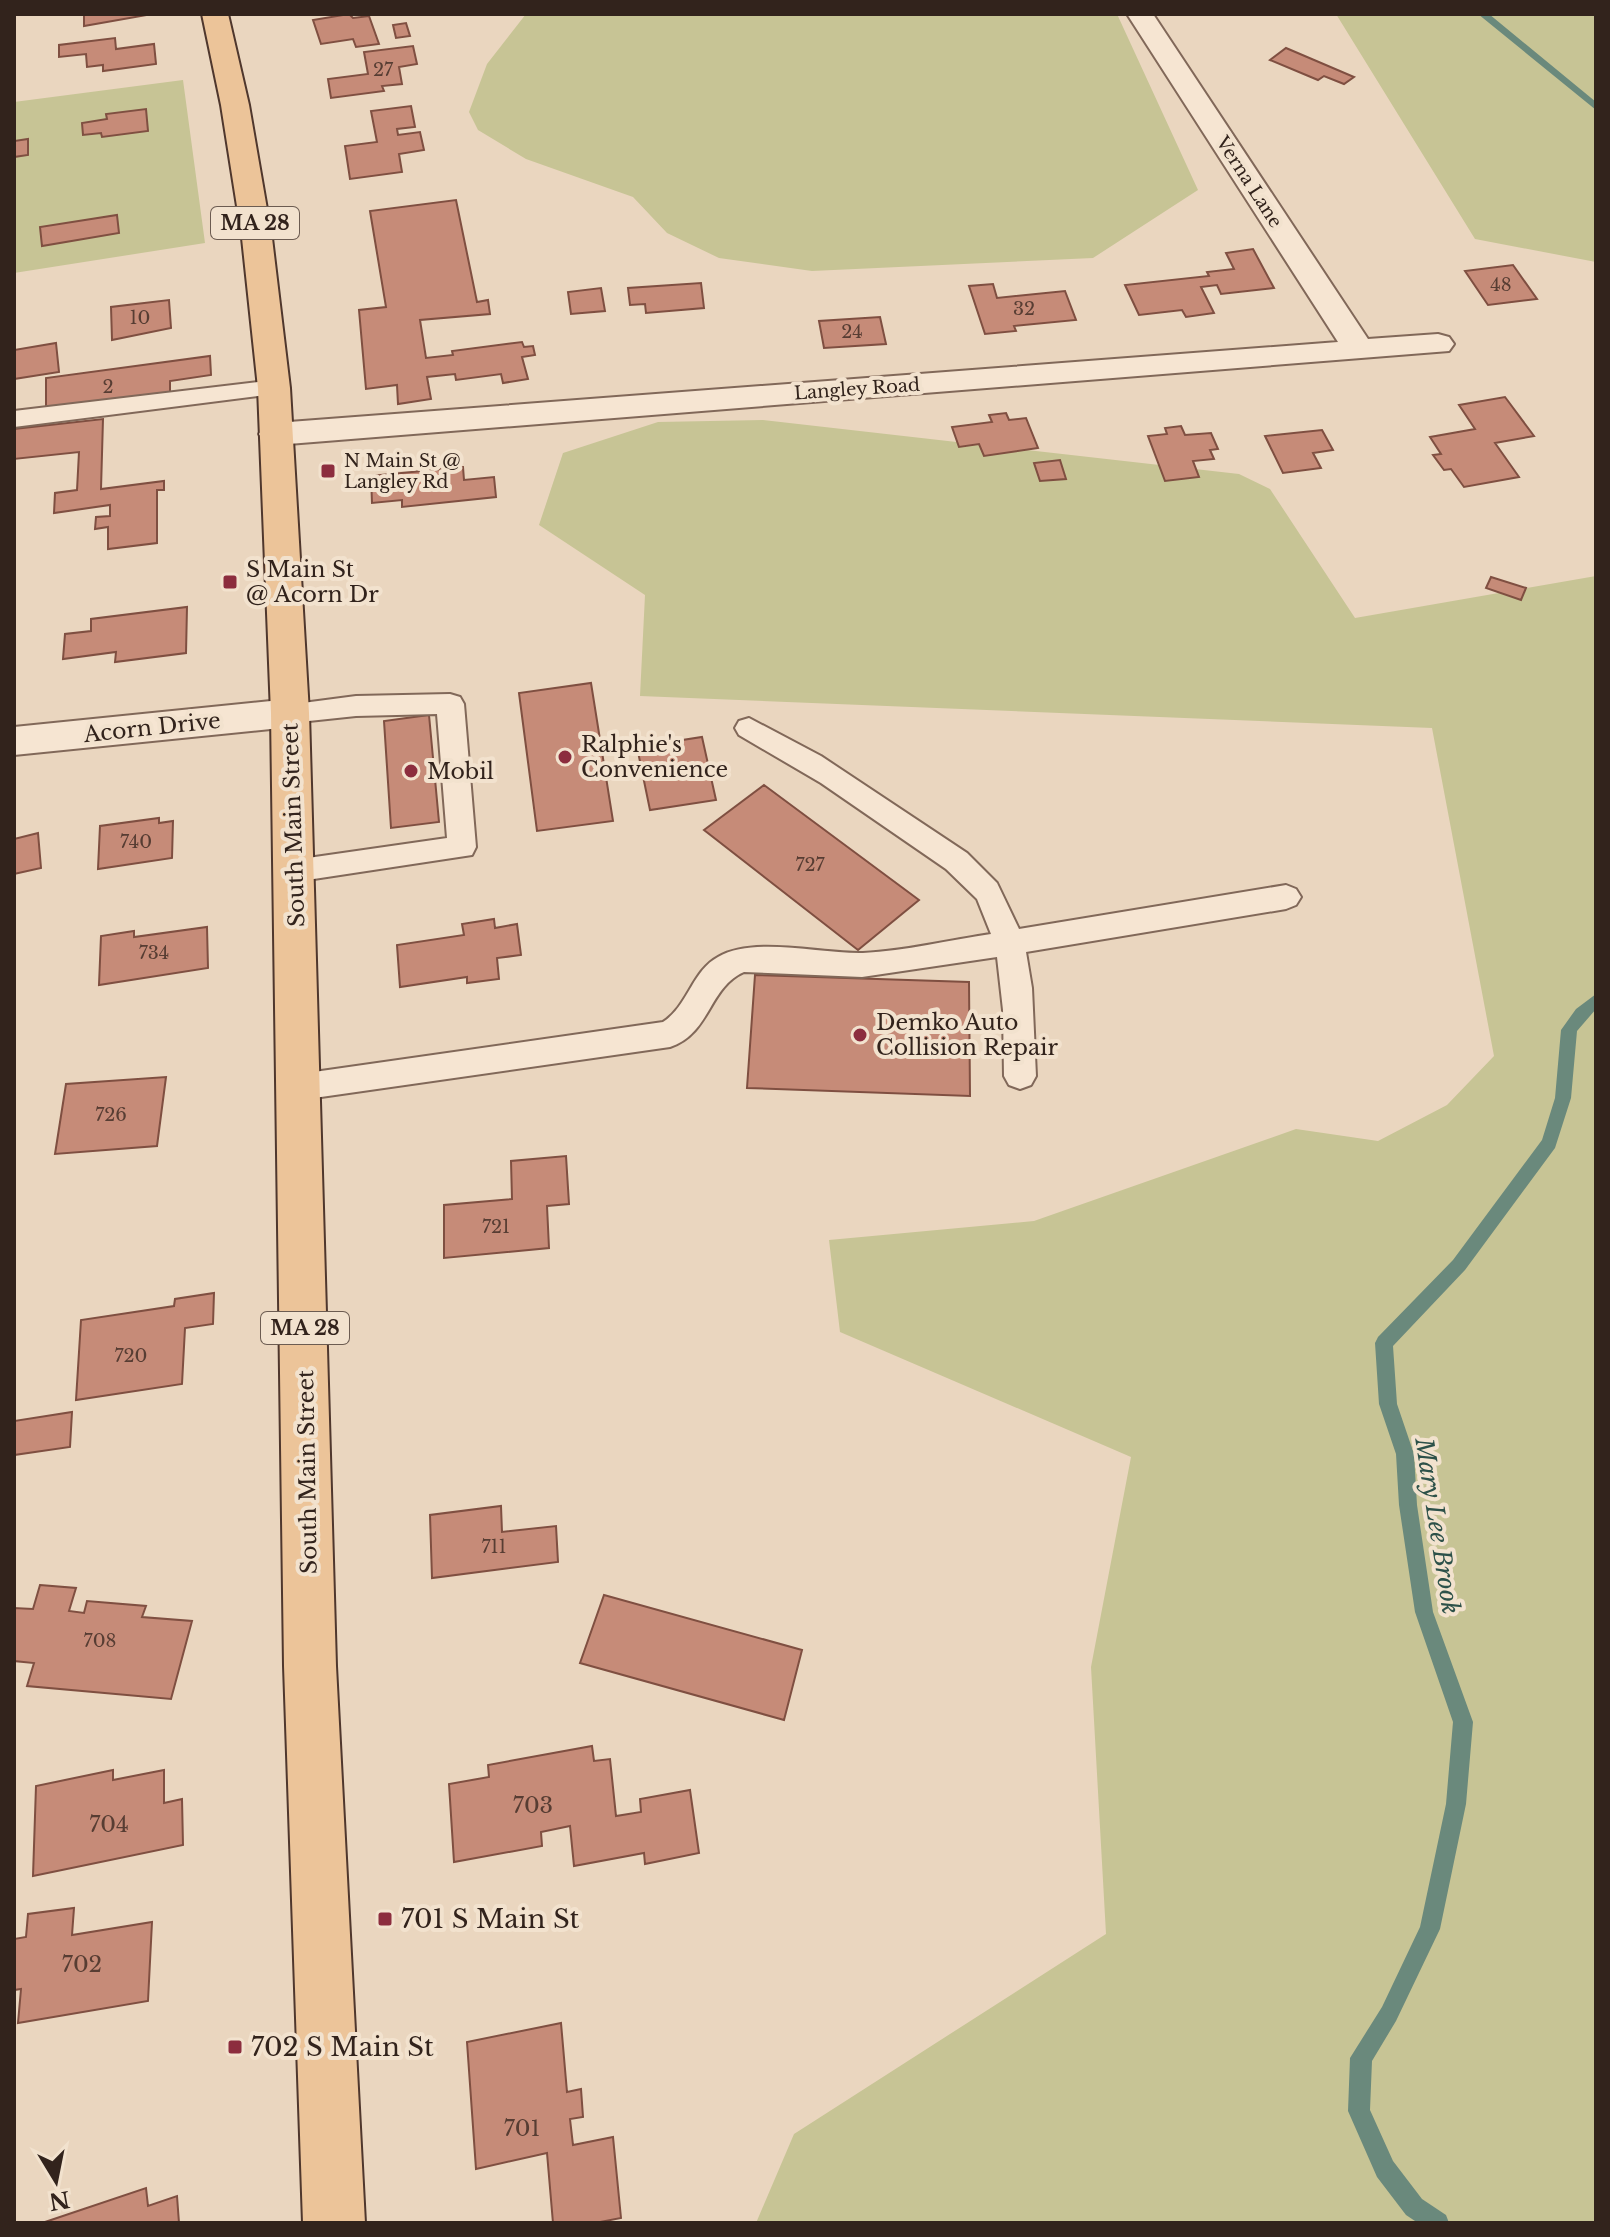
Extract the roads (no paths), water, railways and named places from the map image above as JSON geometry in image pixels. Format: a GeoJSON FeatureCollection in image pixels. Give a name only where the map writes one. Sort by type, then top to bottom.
{"type":"FeatureCollection","features":[{"type":"Feature","properties":{"kind":"main road","name":"MA 28"},"geometry":{"type":"LineString","coordinates":[[215,14],[235,105],[257,238],[274,388],[276,434]]}},
{"type":"Feature","properties":{"kind":"main road","name":"South Main Street"},"geometry":{"type":"LineString","coordinates":[[276,434],[290,713],[310,1666],[334,2223]]}},
{"type":"Feature","properties":{"kind":"street","name":"Verna Lane"},"geometry":{"type":"LineString","coordinates":[[1140,14],[1359,350]]}},
{"type":"Feature","properties":{"kind":"street","name":"Langley Road"},"geometry":{"type":"LineString","coordinates":[[276,434],[1438,344]]}},
{"type":"Feature","properties":{"kind":"street","name":"Acorn Drive"},"geometry":{"type":"LineString","coordinates":[[14,741],[290,713]]}},
{"type":"Feature","properties":{"kind":"lane"},"geometry":{"type":"LineString","coordinates":[[14,419],[274,388]]}},
{"type":"Feature","properties":{"kind":"lane"},"geometry":{"type":"LineString","coordinates":[[290,713],[356,706],[450,704],[462,847],[294,871]]}},
{"type":"Feature","properties":{"kind":"lane"},"geometry":{"type":"LineString","coordinates":[[749,728],[802,754],[961,866],[987,890],[1008,942],[1017,987],[1020,1076]]}},
{"type":"Feature","properties":{"kind":"lane"},"geometry":{"type":"LineString","coordinates":[[300,1087],[670,1034],[687,1023],[712,977],[730,963],[742,960],[862,965],[1286,897]]}},
{"type":"Feature","properties":{"kind":"waterway","name":"Mary Lee Brook"},"geometry":{"type":"LineString","coordinates":[[1483,14],[1596,107]]}},
{"type":"Feature","properties":{"kind":"waterway","name":"Mary Lee Brook"},"geometry":{"type":"LineString","coordinates":[[1438,2223],[1414,2207],[1385,2169],[1359,2111],[1361,2058],[1389,2014],[1430,1929],[1456,1804],[1463,1722],[1424,1612],[1408,1505],[1405,1454],[1388,1404],[1384,1343],[1459,1265],[1549,1143],[1563,1098],[1569,1030],[1581,1013],[1596,1000]]}},
{"type":"Feature","properties":{"kind":"place","name":"N Main St @ Langley Rd"},"geometry":{"type":"Point","coordinates":[328,471]}},
{"type":"Feature","properties":{"kind":"place","name":"S Main St @ Acorn Dr"},"geometry":{"type":"Point","coordinates":[230,582]}},
{"type":"Feature","properties":{"kind":"place","name":"Ralphie's Convenience"},"geometry":{"type":"Point","coordinates":[565,757]}},
{"type":"Feature","properties":{"kind":"place","name":"Mobil"},"geometry":{"type":"Point","coordinates":[411,771]}},
{"type":"Feature","properties":{"kind":"place","name":"Demko Auto Collision Repair"},"geometry":{"type":"Point","coordinates":[860,1035]}},
{"type":"Feature","properties":{"kind":"place","name":"701 S Main St"},"geometry":{"type":"Point","coordinates":[385,1919]}},
{"type":"Feature","properties":{"kind":"place","name":"702 S Main St"},"geometry":{"type":"Point","coordinates":[235,2047]}}]}
